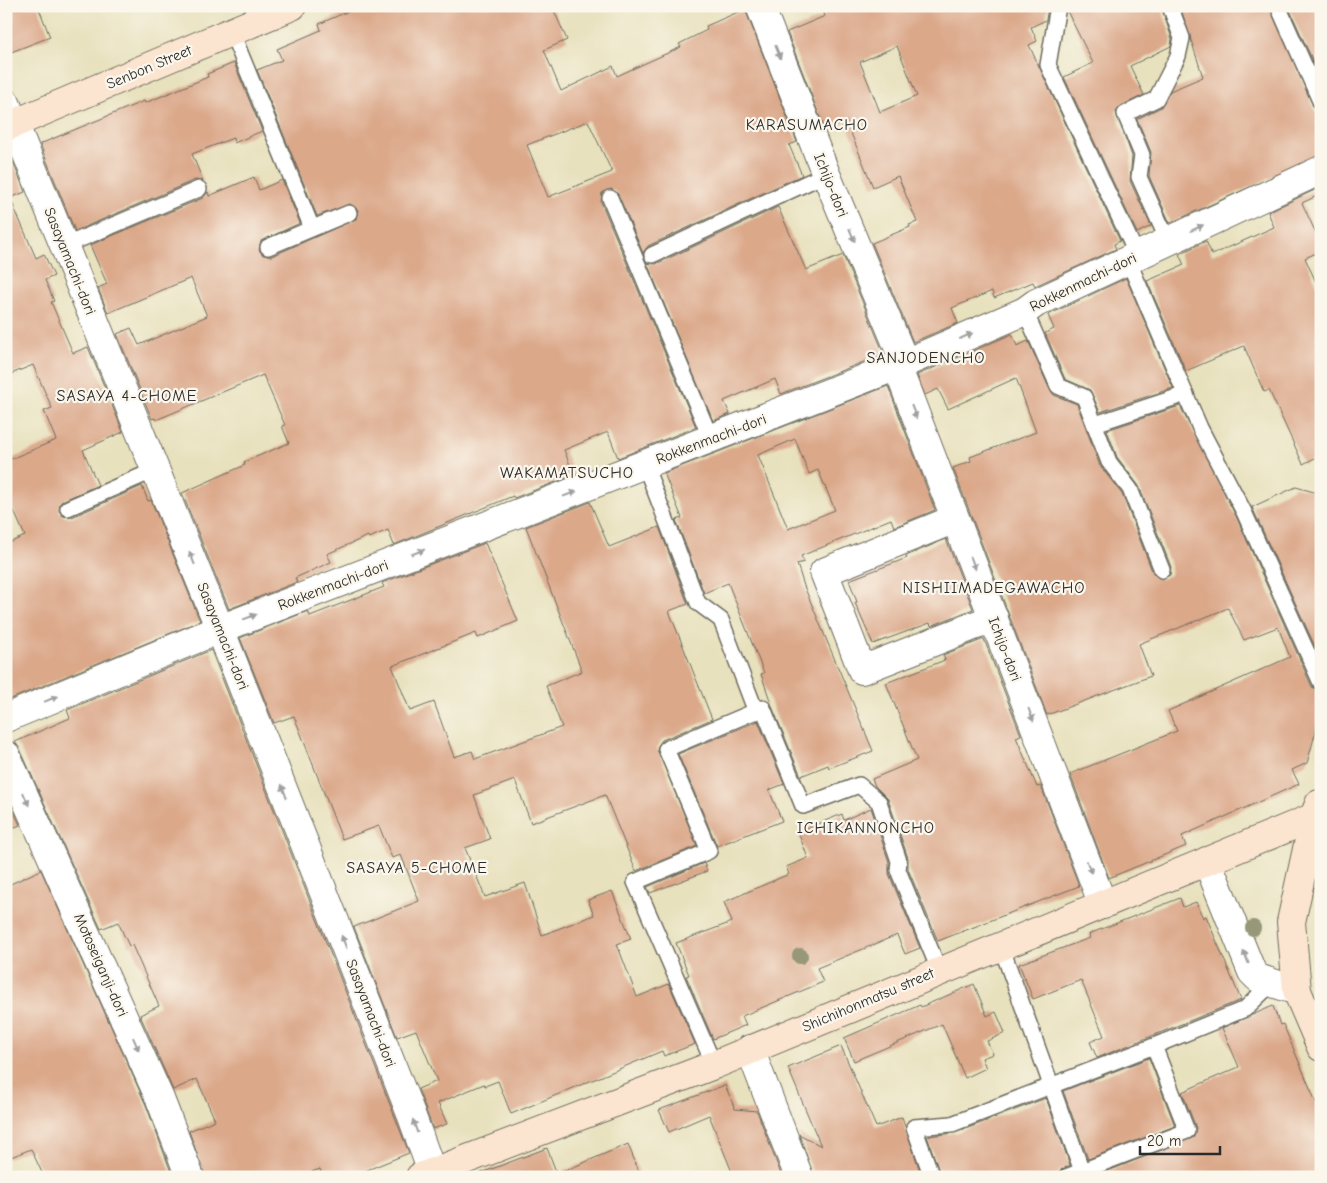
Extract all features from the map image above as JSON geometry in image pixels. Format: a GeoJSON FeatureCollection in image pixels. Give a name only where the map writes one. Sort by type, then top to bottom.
{"type":"FeatureCollection","features":[{"type":"Feature","properties":{"kind":"street","name":"Senbon Street"},"geometry":{"type":"LineString","coordinates":[[9,118],[232,33],[292,6]]}},
{"type":"Feature","properties":{"kind":"street","name":"Ichijo-dori"},"geometry":{"type":"LineString","coordinates":[[760,6],[901,364],[956,519],[1103,904]]}},
{"type":"Feature","properties":{"kind":"street","name":"Sasayamachi-dori"},"geometry":{"type":"LineString","coordinates":[[9,118],[156,470],[408,1105],[426,1174]]}},
{"type":"Feature","properties":{"kind":"street","name":"Rokkenmachi-dori"},"geometry":{"type":"LineString","coordinates":[[6,718],[220,629],[901,364],[1024,310],[1321,170]]}},
{"type":"Feature","properties":{"kind":"street"},"geometry":{"type":"LineString","coordinates":[[956,519],[824,572],[858,661],[862,670],[994,618]]}},
{"type":"Feature","properties":{"kind":"street","name":"Motoseiganji-dori"},"geometry":{"type":"LineString","coordinates":[[6,755],[118,1004],[190,1177]]}},
{"type":"Feature","properties":{"kind":"street"},"geometry":{"type":"LineString","coordinates":[[1317,809],[1292,922],[1285,987],[1321,1047]]}},
{"type":"Feature","properties":{"kind":"street","name":"Shichihonmatsu street"},"geometry":{"type":"LineString","coordinates":[[426,1174],[714,1065],[939,970],[1207,861],[1317,809]]}},
{"type":"Feature","properties":{"kind":"street"},"geometry":{"type":"LineString","coordinates":[[1207,861],[1252,972],[1258,978],[1285,987]]}},
{"type":"Feature","properties":{"kind":"street"},"geometry":{"type":"LineString","coordinates":[[750,1049],[799,1177]]}},
{"type":"Feature","properties":{"kind":"lane"},"geometry":{"type":"LineString","coordinates":[[1058,6],[1048,64],[1132,258],[1200,428],[1244,512],[1321,682]]}},
{"type":"Feature","properties":{"kind":"lane"},"geometry":{"type":"LineString","coordinates":[[1168,241],[1139,177],[1142,155],[1125,114],[1156,99],[1178,56],[1182,38],[1170,6]]}},
{"type":"Feature","properties":{"kind":"lane"},"geometry":{"type":"LineString","coordinates":[[1278,6],[1321,103]]}},
{"type":"Feature","properties":{"kind":"lane"},"geometry":{"type":"LineString","coordinates":[[232,33],[312,228]]}},
{"type":"Feature","properties":{"kind":"lane"},"geometry":{"type":"LineString","coordinates":[[652,255],[826,174]]}},
{"type":"Feature","properties":{"kind":"lane"},"geometry":{"type":"LineString","coordinates":[[64,246],[199,189]]}},
{"type":"Feature","properties":{"kind":"lane"},"geometry":{"type":"LineString","coordinates":[[610,198],[711,439]]}},
{"type":"Feature","properties":{"kind":"lane"},"geometry":{"type":"LineString","coordinates":[[268,247],[348,213]]}},
{"type":"Feature","properties":{"kind":"lane"},"geometry":{"type":"LineString","coordinates":[[1024,310],[1058,386],[1084,398],[1109,462],[1130,489],[1162,570]]}},
{"type":"Feature","properties":{"kind":"lane"},"geometry":{"type":"LineString","coordinates":[[1095,424],[1186,394]]}},
{"type":"Feature","properties":{"kind":"lane"},"geometry":{"type":"LineString","coordinates":[[645,465],[698,603],[721,620],[756,712]]}},
{"type":"Feature","properties":{"kind":"lane"},"geometry":{"type":"LineString","coordinates":[[68,508],[156,470]]}},
{"type":"Feature","properties":{"kind":"lane"},"geometry":{"type":"LineString","coordinates":[[714,1065],[635,882],[709,851],[666,749],[763,708],[803,806],[859,784],[879,802],[899,861],[898,870],[939,970]]}},
{"type":"Feature","properties":{"kind":"lane"},"geometry":{"type":"LineString","coordinates":[[1001,946],[1082,1171]]}},
{"type":"Feature","properties":{"kind":"lane"},"geometry":{"type":"LineString","coordinates":[[932,1177],[914,1127],[952,1124],[1245,1009],[1285,987]]}},
{"type":"Feature","properties":{"kind":"lane"},"geometry":{"type":"LineString","coordinates":[[1066,1177],[1187,1131],[1154,1046]]}},
{"type":"Feature","properties":{"kind":"building"},"geometry":{"type":"Polygon","coordinates":[[[6,6],[38,6],[50,37],[6,54],[6,6]]]}},
{"type":"Feature","properties":{"kind":"building"},"geometry":{"type":"Polygon","coordinates":[[[360,6],[552,6],[567,40],[544,50],[561,91],[613,66],[617,76],[681,47],[679,44],[707,30],[706,26],[745,9],[797,142],[789,145],[802,175],[648,246],[643,253],[618,194],[611,189],[602,193],[601,202],[696,427],[618,458],[608,432],[564,450],[574,475],[514,498],[513,496],[394,545],[388,530],[369,538],[368,536],[327,554],[331,562],[295,578],[297,582],[229,609],[182,493],[245,465],[244,462],[289,443],[282,426],[285,425],[263,375],[156,420],[155,418],[152,419],[117,334],[131,328],[139,345],[207,316],[191,278],[108,313],[98,288],[107,284],[90,245],[203,198],[208,192],[209,196],[254,177],[259,190],[282,180],[300,223],[261,241],[259,250],[263,255],[272,256],[356,219],[358,210],[350,204],[317,216],[257,70],[282,60],[277,49],[321,30],[319,24],[360,6]],[[588,121],[527,145],[548,197],[612,172],[588,121]]]}},
{"type":"Feature","properties":{"kind":"building"},"geometry":{"type":"Polygon","coordinates":[[[821,6],[1048,6],[1046,20],[1031,27],[1037,41],[1029,45],[1120,241],[1114,244],[1116,249],[1035,286],[1033,282],[994,298],[992,291],[952,308],[958,323],[913,342],[872,243],[910,227],[909,225],[917,222],[898,176],[873,187],[846,121],[825,130],[787,32],[825,16],[821,6]],[[897,46],[860,62],[880,112],[917,96],[897,46]]]}},
{"type":"Feature","properties":{"kind":"building"},"geometry":{"type":"Polygon","coordinates":[[[1067,6],[1161,6],[1172,39],[1171,46],[1130,66],[1144,95],[1121,106],[1116,112],[1132,156],[1130,181],[1151,226],[1137,233],[1064,77],[1093,63],[1067,11],[1067,6]]]}},
{"type":"Feature","properties":{"kind":"building"},"geometry":{"type":"Polygon","coordinates":[[[1180,6],[1269,6],[1321,123],[1321,155],[1170,223],[1149,176],[1151,152],[1137,119],[1161,107],[1170,91],[1203,77],[1180,6]]]}},
{"type":"Feature","properties":{"kind":"building"},"geometry":{"type":"Polygon","coordinates":[[[1288,6],[1321,6],[1321,79],[1288,6]]]}},
{"type":"Feature","properties":{"kind":"building"},"geometry":{"type":"Polygon","coordinates":[[[234,63],[262,131],[234,143],[233,138],[192,154],[203,181],[195,180],[75,231],[40,144],[208,77],[207,74],[234,63]]]}},
{"type":"Feature","properties":{"kind":"building"},"geometry":{"type":"Polygon","coordinates":[[[12,159],[25,192],[10,198],[36,258],[44,254],[54,276],[45,280],[54,301],[51,302],[73,353],[88,347],[123,432],[83,450],[98,485],[64,500],[60,503],[59,511],[63,516],[72,517],[142,486],[148,501],[151,500],[200,621],[6,701],[6,544],[25,536],[6,493],[6,461],[56,440],[44,411],[52,408],[33,365],[6,376],[6,162],[12,159]]]}},
{"type":"Feature","properties":{"kind":"building"},"geometry":{"type":"Polygon","coordinates":[[[1321,187],[1321,194],[1302,203],[1321,244],[1321,251],[1305,258],[1321,293],[1321,455],[1303,464],[1269,390],[1264,392],[1244,346],[1186,371],[1147,281],[1184,265],[1179,254],[1206,241],[1212,255],[1274,227],[1268,212],[1321,187]]]}},
{"type":"Feature","properties":{"kind":"building"},"geometry":{"type":"Polygon","coordinates":[[[778,207],[806,270],[843,255],[884,354],[781,394],[775,379],[724,401],[730,414],[713,421],[647,263],[656,264],[778,207]]]}},
{"type":"Feature","properties":{"kind":"building"},"geometry":{"type":"Polygon","coordinates":[[[1126,278],[1173,388],[1100,412],[1090,390],[1065,379],[1045,333],[1054,329],[1048,315],[1126,278]]]}},
{"type":"Feature","properties":{"kind":"building"},"geometry":{"type":"Polygon","coordinates":[[[1012,334],[1017,346],[1028,341],[1054,395],[1077,404],[1100,466],[1122,494],[1153,573],[1161,579],[1170,575],[1171,567],[1139,486],[1117,457],[1107,430],[1180,406],[1236,516],[1312,687],[1321,692],[1321,713],[1307,763],[1292,770],[1299,784],[1182,836],[1186,846],[1109,878],[1070,774],[1177,731],[1168,711],[1290,657],[1278,627],[1244,640],[1228,608],[1139,644],[1151,676],[1047,715],[953,468],[971,461],[970,457],[1036,432],[1016,378],[948,409],[938,389],[925,395],[917,375],[1012,334]]]}},
{"type":"Feature","properties":{"kind":"building"},"geometry":{"type":"Polygon","coordinates":[[[888,386],[935,510],[894,527],[891,519],[801,556],[804,562],[797,564],[804,586],[873,751],[829,768],[828,765],[801,776],[773,709],[761,674],[764,673],[728,583],[704,593],[676,520],[682,518],[664,473],[888,386]],[[795,439],[758,455],[788,529],[835,510],[818,470],[809,474],[795,439]]]}},
{"type":"Feature","properties":{"kind":"building"},"geometry":{"type":"Polygon","coordinates":[[[1296,487],[1321,494],[1321,660],[1252,507],[1296,487]]]}},
{"type":"Feature","properties":{"kind":"building"},"geometry":{"type":"Polygon","coordinates":[[[590,502],[609,547],[659,527],[688,604],[669,611],[712,719],[662,740],[657,748],[697,846],[636,871],[605,795],[531,823],[515,780],[474,795],[490,839],[465,848],[485,897],[525,883],[542,935],[594,915],[588,900],[612,891],[631,939],[617,944],[637,997],[669,984],[695,1044],[664,1056],[662,1051],[511,1114],[498,1081],[485,1086],[484,1084],[438,1103],[447,1124],[433,1129],[418,1089],[437,1081],[416,1030],[397,1037],[354,927],[419,901],[401,855],[392,858],[379,826],[342,839],[294,716],[274,723],[240,638],[308,611],[310,616],[384,587],[382,583],[485,543],[518,621],[478,638],[476,633],[392,666],[410,711],[434,702],[454,757],[472,751],[475,759],[562,727],[546,686],[582,671],[526,527],[590,502]]]}},
{"type":"Feature","properties":{"kind":"building"},"geometry":{"type":"Polygon","coordinates":[[[946,539],[973,609],[931,626],[930,623],[873,644],[855,603],[857,602],[849,580],[907,558],[906,556],[946,539]]]}},
{"type":"Feature","properties":{"kind":"building"},"geometry":{"type":"Polygon","coordinates":[[[984,639],[1021,735],[1016,737],[1037,787],[1041,786],[1079,886],[938,941],[908,869],[908,858],[888,799],[875,786],[872,779],[917,760],[886,683],[945,660],[943,655],[984,639]]]}},
{"type":"Feature","properties":{"kind":"building"},"geometry":{"type":"Polygon","coordinates":[[[211,650],[409,1153],[350,1177],[323,1177],[320,1169],[298,1177],[205,1177],[189,1131],[215,1120],[197,1079],[173,1090],[140,1015],[159,1006],[132,945],[129,946],[118,922],[101,929],[20,749],[15,742],[70,718],[67,710],[211,650]]]}},
{"type":"Feature","properties":{"kind":"building"},"geometry":{"type":"Polygon","coordinates":[[[758,721],[784,784],[769,790],[782,821],[717,846],[678,754],[758,721]]]}},
{"type":"Feature","properties":{"kind":"building"},"geometry":{"type":"Polygon","coordinates":[[[6,794],[20,825],[6,831],[6,794]]]}},
{"type":"Feature","properties":{"kind":"building"},"geometry":{"type":"Polygon","coordinates":[[[871,808],[889,862],[889,874],[920,948],[905,954],[897,935],[817,968],[823,982],[742,1016],[746,1025],[713,1039],[686,976],[689,975],[676,943],[732,922],[724,902],[789,874],[786,867],[808,858],[798,832],[842,814],[844,820],[871,808]]]}},
{"type":"Feature","properties":{"kind":"building"},"geometry":{"type":"Polygon","coordinates":[[[704,863],[707,871],[650,893],[647,887],[704,863]]]}},
{"type":"Feature","properties":{"kind":"building"},"geometry":{"type":"Polygon","coordinates":[[[41,870],[146,1105],[173,1177],[44,1177],[31,1149],[6,1159],[6,886],[41,870]]]}},
{"type":"Feature","properties":{"kind":"building"},"geometry":{"type":"Polygon","coordinates":[[[1180,898],[1183,907],[1196,902],[1203,918],[1206,916],[1241,1000],[1097,1058],[1090,1042],[1104,1036],[1081,980],[1033,999],[1019,964],[1090,938],[1089,934],[1180,898]]]}},
{"type":"Feature","properties":{"kind":"building"},"geometry":{"type":"Polygon","coordinates":[[[974,984],[987,1016],[996,1012],[1005,1033],[987,1041],[993,1054],[982,1058],[986,1068],[965,1078],[942,1024],[854,1061],[844,1038],[974,984]]]}},
{"type":"Feature","properties":{"kind":"building"},"geometry":{"type":"Polygon","coordinates":[[[1273,1006],[1280,1025],[1283,1024],[1321,1114],[1321,1177],[1093,1177],[1194,1137],[1196,1128],[1182,1092],[1239,1067],[1222,1028],[1273,1006]]]}},
{"type":"Feature","properties":{"kind":"building"},"geometry":{"type":"Polygon","coordinates":[[[841,1046],[876,1127],[902,1117],[922,1177],[814,1177],[799,1134],[821,1146],[788,1068],[841,1046]]]}},
{"type":"Feature","properties":{"kind":"building"},"geometry":{"type":"Polygon","coordinates":[[[1149,1058],[1175,1126],[1088,1159],[1063,1091],[1149,1058]]]}},
{"type":"Feature","properties":{"kind":"building"},"geometry":{"type":"Polygon","coordinates":[[[725,1085],[735,1109],[757,1111],[782,1177],[734,1177],[709,1115],[669,1132],[659,1110],[725,1085]]]}},
{"type":"Feature","properties":{"kind":"building"},"geometry":{"type":"Polygon","coordinates":[[[1046,1098],[1070,1165],[1059,1171],[1057,1177],[941,1177],[927,1136],[955,1133],[1046,1098]]]}},
{"type":"Feature","properties":{"kind":"building"},"geometry":{"type":"Polygon","coordinates":[[[628,1144],[641,1177],[476,1177],[476,1175],[547,1148],[557,1174],[628,1144]]]}},
{"type":"Feature","properties":{"kind":"district","name":"KARASUMACHO"},"geometry":{"type":"Point","coordinates":[807,125]}},
{"type":"Feature","properties":{"kind":"district","name":"SANJODENCHO"},"geometry":{"type":"Point","coordinates":[926,358]}},
{"type":"Feature","properties":{"kind":"district","name":"SASAYA 4-CHOME"},"geometry":{"type":"Point","coordinates":[127,396]}},
{"type":"Feature","properties":{"kind":"district","name":"WAKAMATSUCHO"},"geometry":{"type":"Point","coordinates":[567,473]}},
{"type":"Feature","properties":{"kind":"district","name":"NISHIIMADEGAWACHO"},"geometry":{"type":"Point","coordinates":[994,588]}},
{"type":"Feature","properties":{"kind":"district","name":"ICHIKANNONCHO"},"geometry":{"type":"Point","coordinates":[866,828]}},
{"type":"Feature","properties":{"kind":"district","name":"SASAYA 5-CHOME"},"geometry":{"type":"Point","coordinates":[417,868]}}]}
